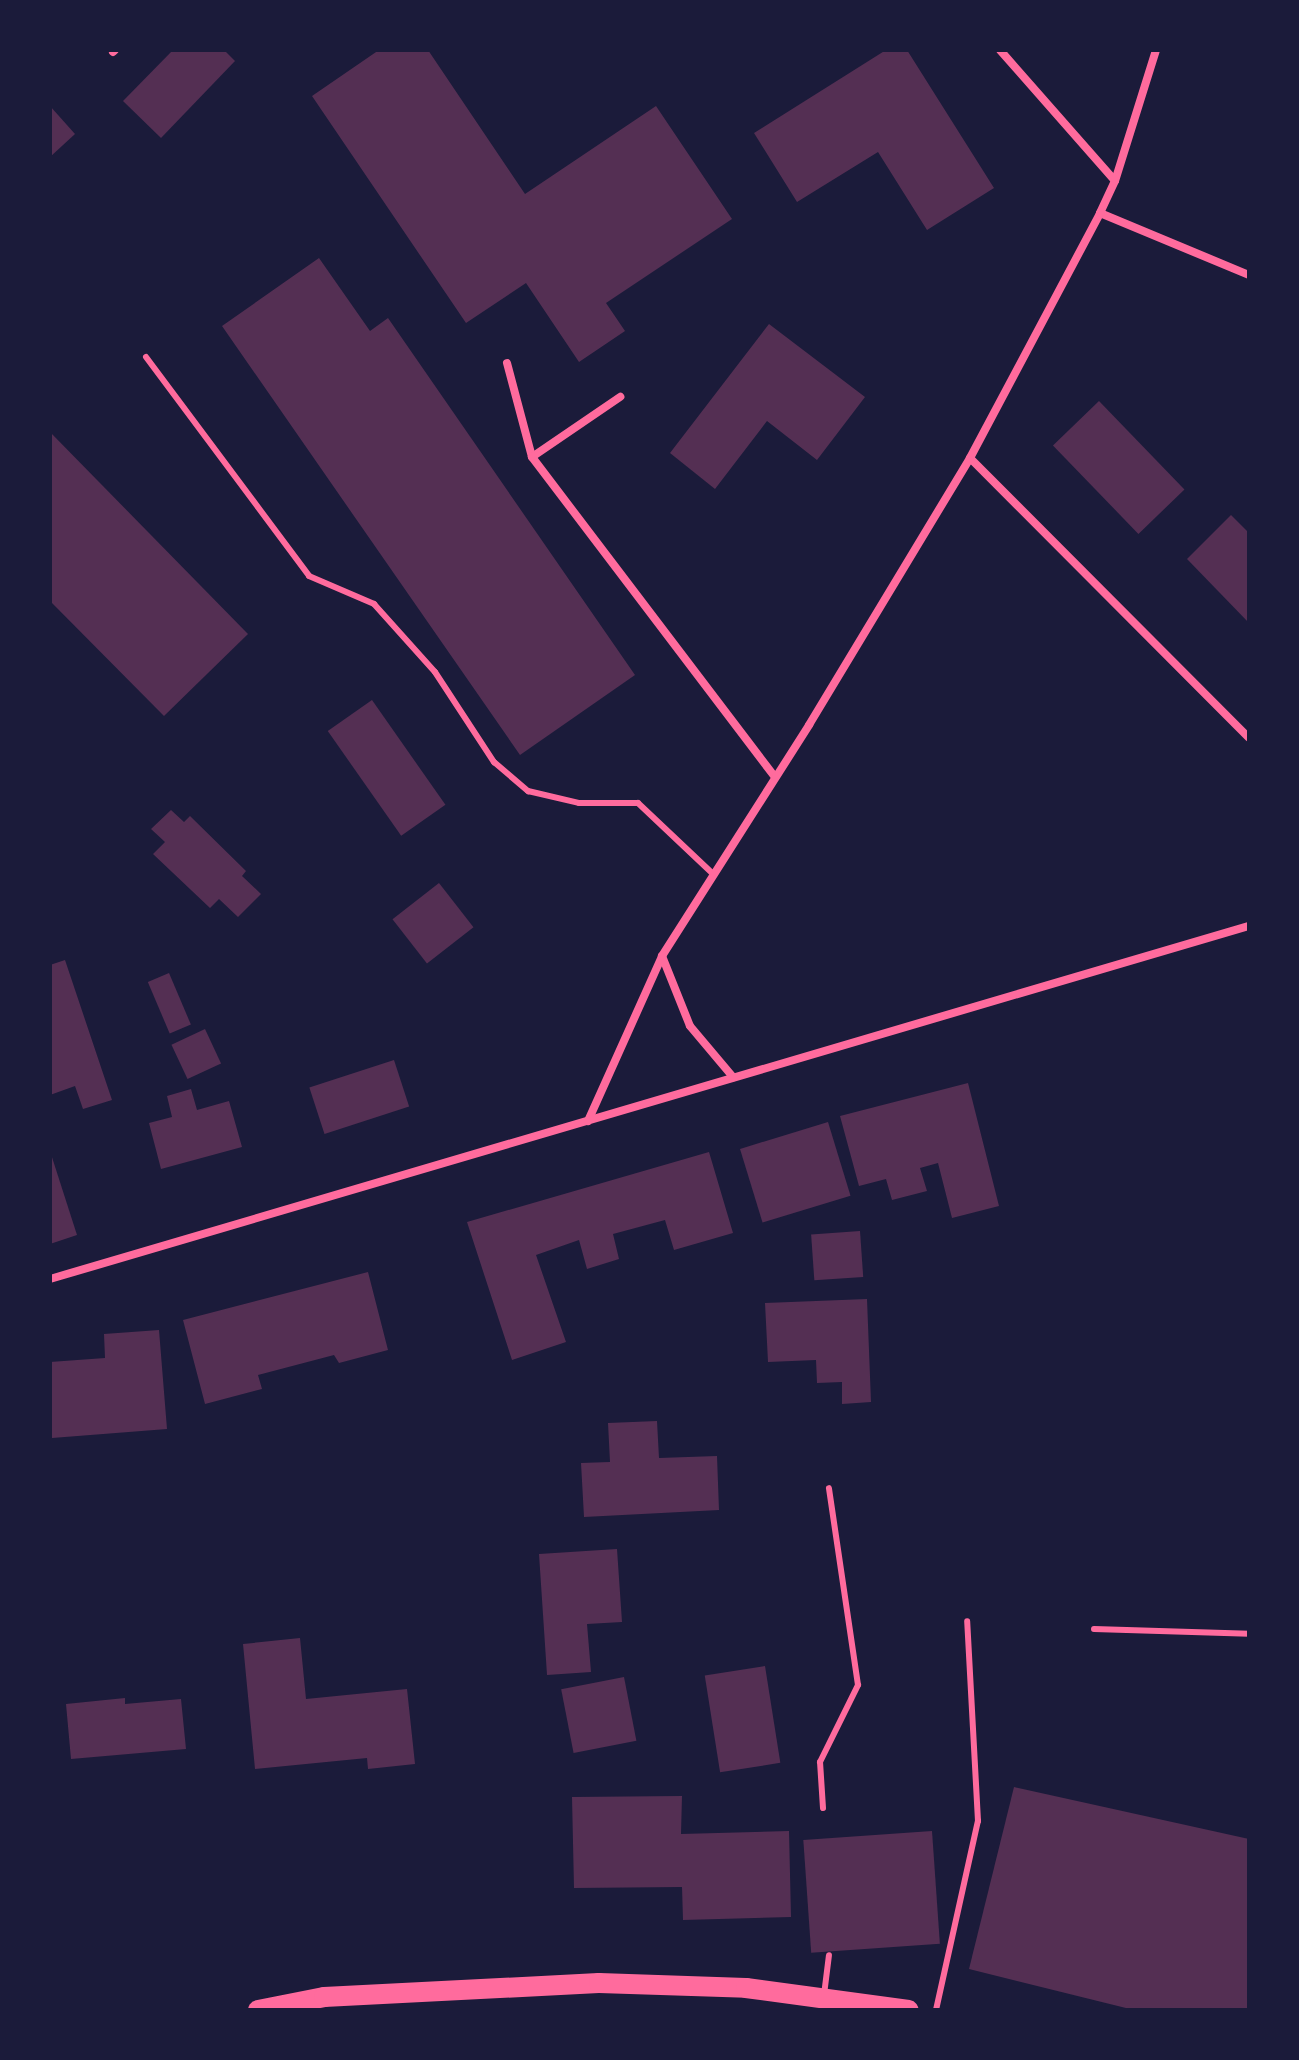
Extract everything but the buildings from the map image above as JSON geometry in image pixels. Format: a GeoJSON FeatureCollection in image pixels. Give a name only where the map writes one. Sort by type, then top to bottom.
{"type":"FeatureCollection","features":[{"type":"Feature","properties":{"kind":"main road"},"geometry":{"type":"LineString","coordinates":[[258,2010],[324,1997],[599,1983],[746,1988],[909,2010]]}},
{"type":"Feature","properties":{"kind":"street"},"geometry":{"type":"LineString","coordinates":[[1000,50],[1115,181]]}},
{"type":"Feature","properties":{"kind":"street"},"geometry":{"type":"LineString","coordinates":[[588,1121],[662,956],[970,458],[1100,213],[1115,181],[1156,50]]}},
{"type":"Feature","properties":{"kind":"street"},"geometry":{"type":"LineString","coordinates":[[1100,213],[1249,275]]}},
{"type":"Feature","properties":{"kind":"street"},"geometry":{"type":"LineString","coordinates":[[507,363],[532,457],[775,777]]}},
{"type":"Feature","properties":{"kind":"street"},"geometry":{"type":"LineString","coordinates":[[532,457],[620,397]]}},
{"type":"Feature","properties":{"kind":"street"},"geometry":{"type":"LineString","coordinates":[[970,458],[1249,738]]}},
{"type":"Feature","properties":{"kind":"street"},"geometry":{"type":"LineString","coordinates":[[50,1279],[1249,926]]}},
{"type":"Feature","properties":{"kind":"street"},"geometry":{"type":"LineString","coordinates":[[662,956],[690,1026],[733,1077]]}},
{"type":"Feature","properties":{"kind":"lane"},"geometry":{"type":"LineString","coordinates":[[146,357],[309,576],[374,604],[435,672],[494,762],[528,791],[579,803],[638,803],[713,874]]}},
{"type":"Feature","properties":{"kind":"lane"},"geometry":{"type":"LineString","coordinates":[[823,1808],[820,1762],[858,1685],[829,1488]]}},
{"type":"Feature","properties":{"kind":"lane"},"geometry":{"type":"LineString","coordinates":[[936,2010],[978,1821],[967,1621]]}},
{"type":"Feature","properties":{"kind":"lane"},"geometry":{"type":"LineString","coordinates":[[1094,1629],[1249,1634]]}},
{"type":"Feature","properties":{"kind":"lane"},"geometry":{"type":"LineString","coordinates":[[823,1998],[829,1955]]}}]}
